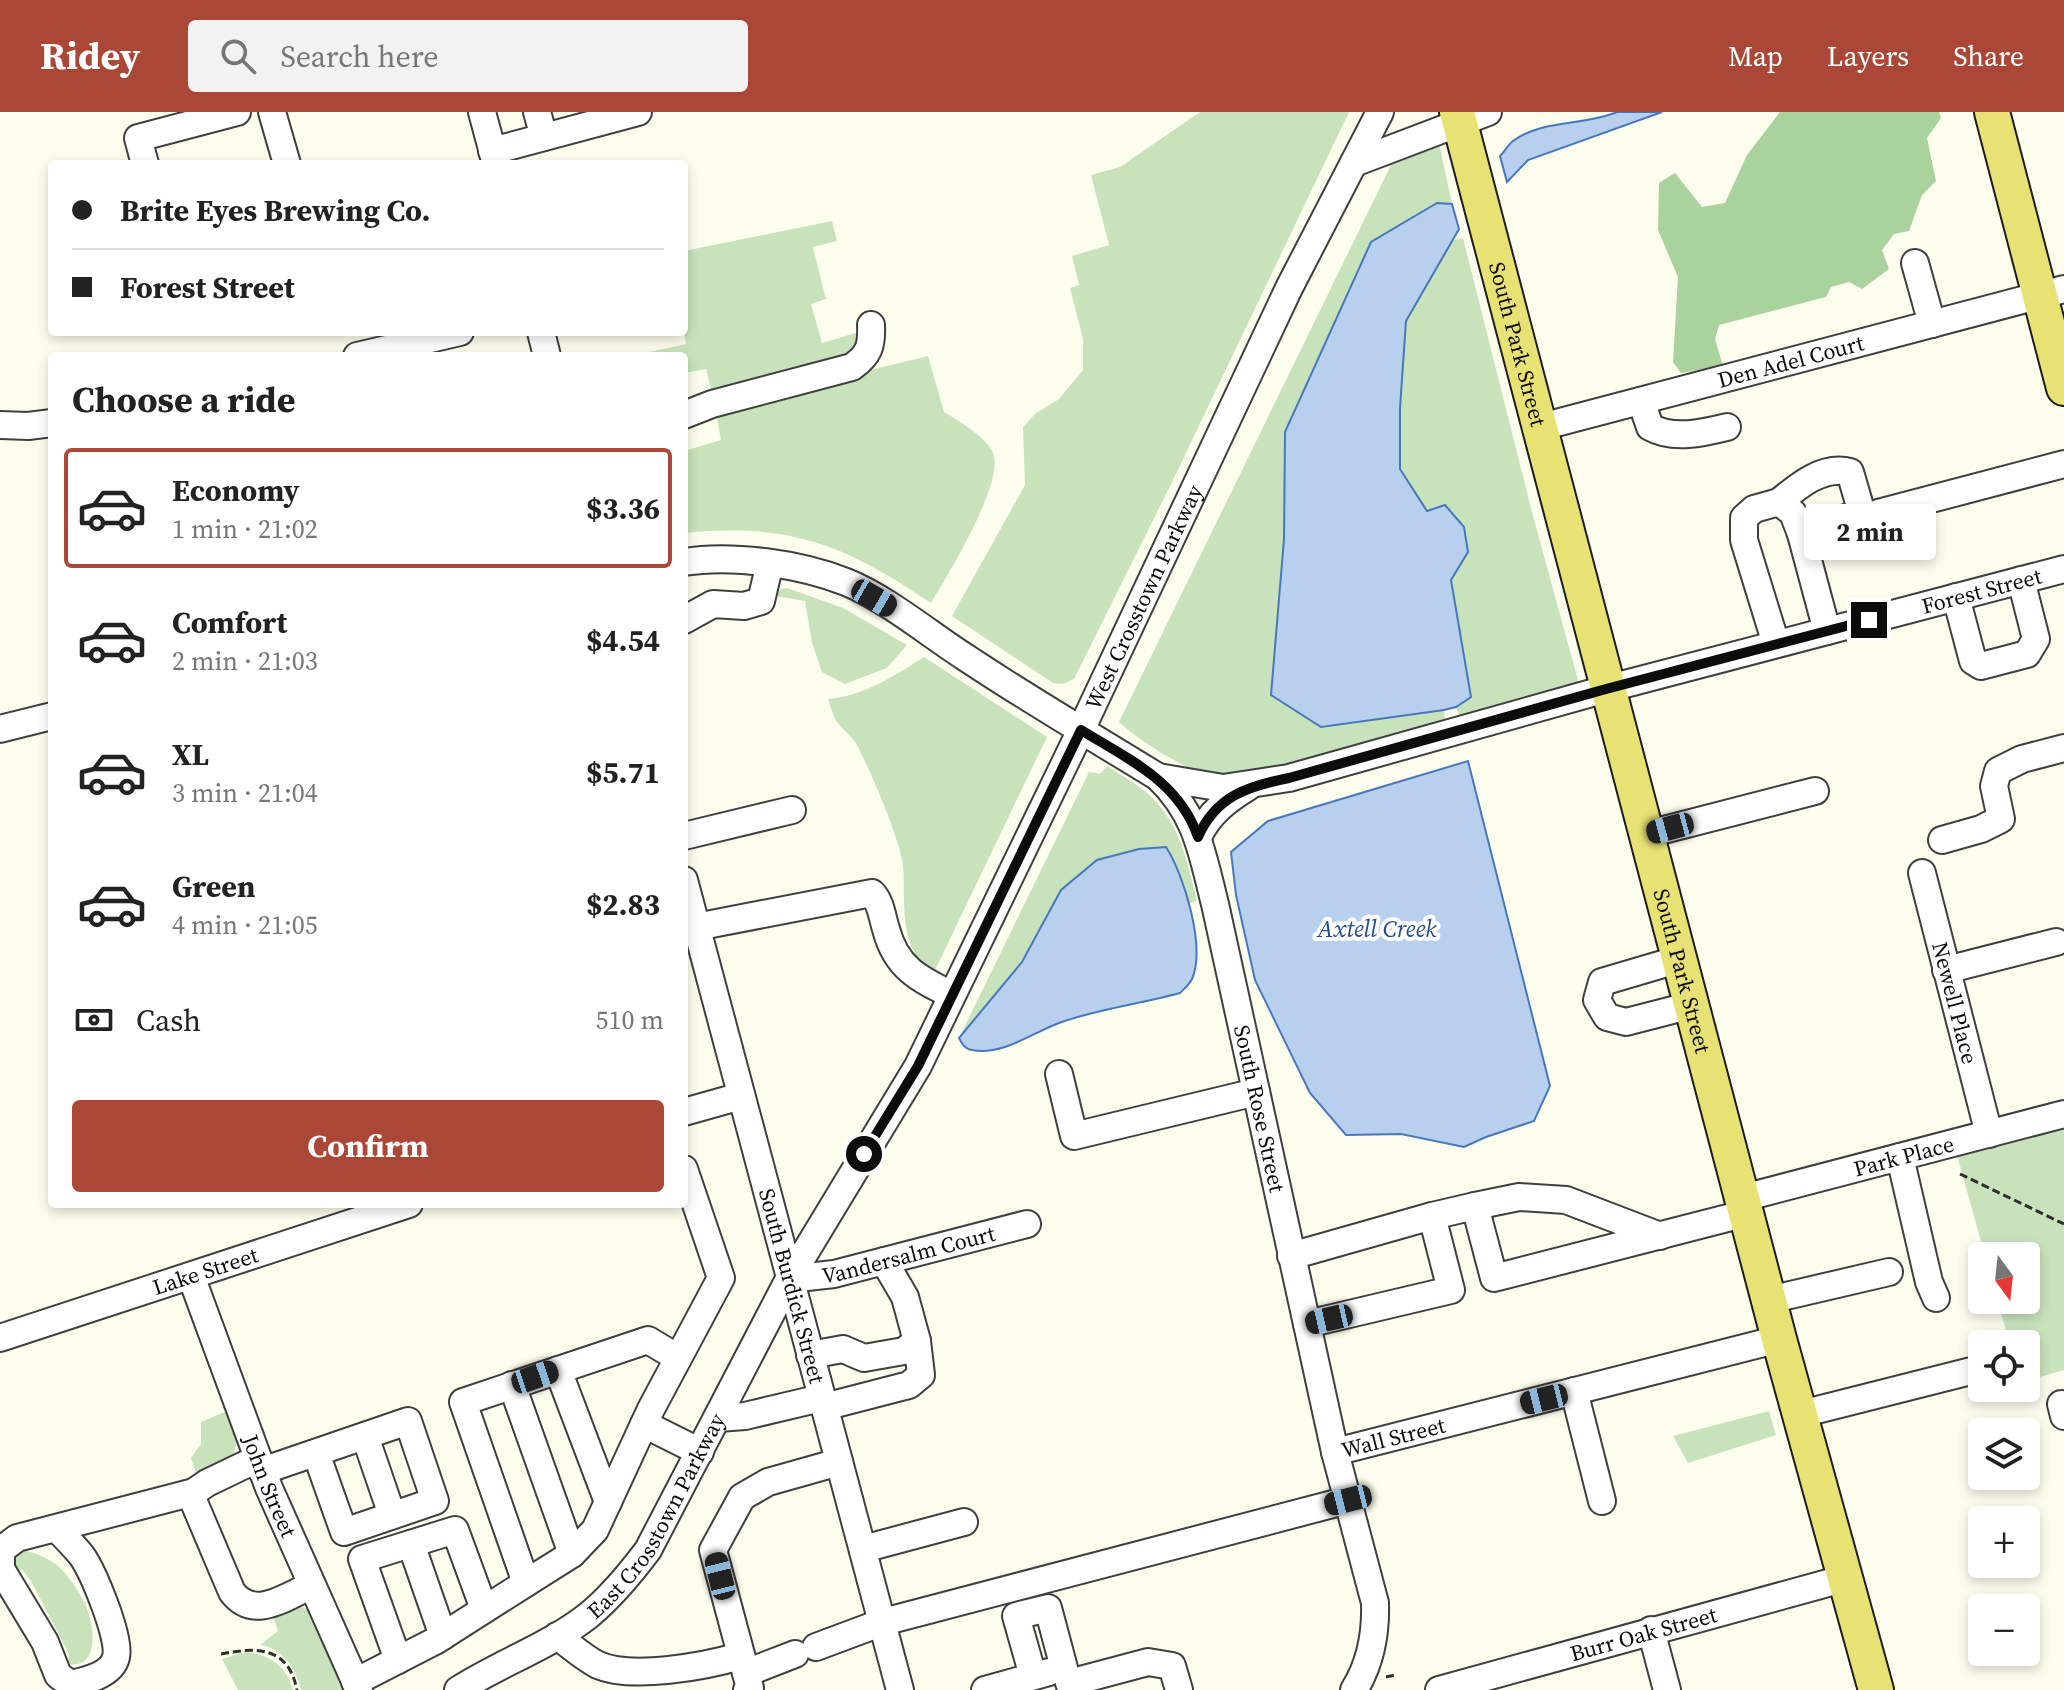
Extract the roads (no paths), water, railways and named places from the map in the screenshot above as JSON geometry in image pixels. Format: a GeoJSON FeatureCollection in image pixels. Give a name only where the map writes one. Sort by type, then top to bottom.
{"type":"FeatureCollection","features":[{"type":"Feature","properties":{"kind":"main road"},"geometry":{"type":"LineString","coordinates":[[1992,112],[2053,292],[2064,388]]}},
{"type":"Feature","properties":{"kind":"main road","name":"South Park Street"},"geometry":{"type":"LineString","coordinates":[[1468,115],[1541,427],[1779,1339],[1876,1690]]}},
{"type":"Feature","properties":{"kind":"street"},"geometry":{"type":"LineString","coordinates":[[144,160],[138,138],[237,112]]}},
{"type":"Feature","properties":{"kind":"street"},"geometry":{"type":"LineString","coordinates":[[272,112],[286,160]]}},
{"type":"Feature","properties":{"kind":"street"},"geometry":{"type":"LineString","coordinates":[[482,112],[494,158],[540,124],[638,112]]}},
{"type":"Feature","properties":{"kind":"street","name":"West Crosstown Parkway"},"geometry":{"type":"LineString","coordinates":[[789,1279],[918,1066],[1081,730],[1289,288],[1380,112]]}},
{"type":"Feature","properties":{"kind":"street"},"geometry":{"type":"LineString","coordinates":[[1354,163],[1468,115]]}},
{"type":"Feature","properties":{"kind":"street"},"geometry":{"type":"LineString","coordinates":[[1915,263],[1932,324]]}},
{"type":"Feature","properties":{"kind":"street","name":"Den Adel Court"},"geometry":{"type":"LineString","coordinates":[[1541,427],[2053,292]]}},
{"type":"Feature","properties":{"kind":"street"},"geometry":{"type":"LineString","coordinates":[[688,413],[712,404],[852,367],[866,358],[872,345],[871,325]]}},
{"type":"Feature","properties":{"kind":"street"},"geometry":{"type":"LineString","coordinates":[[364,352],[382,341],[425,336]]}},
{"type":"Feature","properties":{"kind":"street"},"geometry":{"type":"LineString","coordinates":[[1641,401],[1650,427],[1659,433],[1695,434],[1727,427]]}},
{"type":"Feature","properties":{"kind":"street"},"geometry":{"type":"LineString","coordinates":[[0,425],[48,424]]}},
{"type":"Feature","properties":{"kind":"street"},"geometry":{"type":"LineString","coordinates":[[1878,513],[2064,464]]}},
{"type":"Feature","properties":{"kind":"street"},"geometry":{"type":"LineString","coordinates":[[1776,644],[1744,540],[1744,518],[1754,509],[1779,502],[1804,481],[1840,470],[1850,472],[1859,503],[1857,514],[1801,534]]}},
{"type":"Feature","properties":{"kind":"street"},"geometry":{"type":"LineString","coordinates":[[1779,502],[1793,513],[1801,534],[1827,631]]}},
{"type":"Feature","properties":{"kind":"street"},"geometry":{"type":"LineString","coordinates":[[713,604],[692,561],[770,563],[847,582],[1158,777]]}},
{"type":"Feature","properties":{"kind":"street"},"geometry":{"type":"LineString","coordinates":[[688,618],[713,604],[744,606],[761,601],[770,563]]}},
{"type":"Feature","properties":{"kind":"street","name":"Forest Street"},"geometry":{"type":"LineString","coordinates":[[1158,777],[1210,787],[1251,785],[1289,778],[1609,688],[2064,569]]}},
{"type":"Feature","properties":{"kind":"street"},"geometry":{"type":"LineString","coordinates":[[1956,597],[1973,661],[1981,666],[2027,654],[2036,639],[2021,580]]}},
{"type":"Feature","properties":{"kind":"street"},"geometry":{"type":"LineString","coordinates":[[0,729],[48,717]]}},
{"type":"Feature","properties":{"kind":"street"},"geometry":{"type":"LineString","coordinates":[[1942,840],[1981,829],[2001,819],[1994,786],[1998,771],[2022,759],[2064,748]]}},
{"type":"Feature","properties":{"kind":"street","name":"South Rose Street"},"geometry":{"type":"LineString","coordinates":[[1158,777],[1181,801],[1198,837],[1335,1452]]}},
{"type":"Feature","properties":{"kind":"street","name":"Forest Street"},"geometry":{"type":"LineString","coordinates":[[1198,837],[1219,806],[1251,785]]}},
{"type":"Feature","properties":{"kind":"street"},"geometry":{"type":"LineString","coordinates":[[1648,834],[1815,791]]}},
{"type":"Feature","properties":{"kind":"street"},"geometry":{"type":"LineString","coordinates":[[688,835],[792,810]]}},
{"type":"Feature","properties":{"kind":"street","name":"Newell Place"},"geometry":{"type":"LineString","coordinates":[[1922,873],[1989,1134]]}},
{"type":"Feature","properties":{"kind":"street"},"geometry":{"type":"LineString","coordinates":[[696,927],[872,893],[877,898],[888,937],[900,960],[917,978],[952,995]]}},
{"type":"Feature","properties":{"kind":"street","name":"South Burdick Street"},"geometry":{"type":"LineString","coordinates":[[688,896],[883,1622],[891,1688]]}},
{"type":"Feature","properties":{"kind":"street"},"geometry":{"type":"LineString","coordinates":[[1946,970],[2056,942]]}},
{"type":"Feature","properties":{"kind":"street"},"geometry":{"type":"LineString","coordinates":[[1680,959],[1602,982],[1597,1000],[1607,1017],[1626,1022],[1692,1005]]}},
{"type":"Feature","properties":{"kind":"street"},"geometry":{"type":"LineString","coordinates":[[1059,1074],[1074,1136],[1256,1092]]}},
{"type":"Feature","properties":{"kind":"street"},"geometry":{"type":"LineString","coordinates":[[688,1111],[741,1096]]}},
{"type":"Feature","properties":{"kind":"street","name":"Park Place"},"geometry":{"type":"LineString","coordinates":[[1475,1206],[1494,1278],[1660,1236],[1900,1157],[2064,1114]]}},
{"type":"Feature","properties":{"kind":"street"},"geometry":{"type":"LineString","coordinates":[[1900,1157],[1929,1282],[1936,1298]]}},
{"type":"Feature","properties":{"kind":"street"},"geometry":{"type":"LineString","coordinates":[[357,1686],[572,1554],[595,1530],[644,1424],[721,1278],[688,1181]]}},
{"type":"Feature","properties":{"kind":"street"},"geometry":{"type":"LineString","coordinates":[[1291,1256],[1432,1216],[1519,1197],[1566,1200],[1660,1236]]}},
{"type":"Feature","properties":{"kind":"street","name":"Lake Street"},"geometry":{"type":"LineString","coordinates":[[0,1338],[397,1208]]}},
{"type":"Feature","properties":{"kind":"street"},"geometry":{"type":"LineString","coordinates":[[1307,1324],[1451,1290],[1432,1216]]}},
{"type":"Feature","properties":{"kind":"street","name":"Vandersalm Court"},"geometry":{"type":"LineString","coordinates":[[789,1279],[834,1274],[1027,1224]]}},
{"type":"Feature","properties":{"kind":"street"},"geometry":{"type":"LineString","coordinates":[[718,1418],[823,1403],[909,1385],[921,1375],[917,1341],[905,1297],[884,1261]]}},
{"type":"Feature","properties":{"kind":"street"},"geometry":{"type":"LineString","coordinates":[[1769,1300],[1889,1272]]}},
{"type":"Feature","properties":{"kind":"street","name":"John Street"},"geometry":{"type":"LineString","coordinates":[[191,1276],[259,1465],[357,1686]]}},
{"type":"Feature","properties":{"kind":"street","name":"East Crosstown Parkway"},"geometry":{"type":"LineString","coordinates":[[464,1688],[557,1636],[587,1616],[619,1587],[648,1550],[789,1279]]}},
{"type":"Feature","properties":{"kind":"street","name":"Wall Street"},"geometry":{"type":"LineString","coordinates":[[1348,1500],[1335,1452],[1779,1339]]}},
{"type":"Feature","properties":{"kind":"street"},"geometry":{"type":"LineString","coordinates":[[526,1583],[463,1402],[648,1340],[678,1358]]}},
{"type":"Feature","properties":{"kind":"street"},"geometry":{"type":"LineString","coordinates":[[810,1355],[843,1349],[864,1358],[904,1351],[917,1341]]}},
{"type":"Feature","properties":{"kind":"street"},"geometry":{"type":"LineString","coordinates":[[558,1370],[608,1502]]}},
{"type":"Feature","properties":{"kind":"street"},"geometry":{"type":"LineString","coordinates":[[1801,1414],[1968,1372]]}},
{"type":"Feature","properties":{"kind":"street"},"geometry":{"type":"LineString","coordinates":[[512,1385],[572,1554]]}},
{"type":"Feature","properties":{"kind":"street"},"geometry":{"type":"LineString","coordinates":[[1574,1391],[1602,1501]]}},
{"type":"Feature","properties":{"kind":"street"},"geometry":{"type":"LineString","coordinates":[[56,1528],[83,1557],[103,1599],[116,1640],[116,1657],[108,1670],[70,1684],[58,1675],[45,1642],[1,1569],[1,1550],[17,1538],[194,1492],[207,1483],[259,1465],[316,1453],[408,1421],[435,1501],[344,1532],[316,1453]]}},
{"type":"Feature","properties":{"kind":"street"},"geometry":{"type":"LineString","coordinates":[[644,1424],[700,1452]]}},
{"type":"Feature","properties":{"kind":"street"},"geometry":{"type":"LineString","coordinates":[[365,1436],[392,1515]]}},
{"type":"Feature","properties":{"kind":"street"},"geometry":{"type":"LineString","coordinates":[[744,1673],[713,1550],[742,1497],[768,1482],[839,1462]]}},
{"type":"Feature","properties":{"kind":"street"},"geometry":{"type":"LineString","coordinates":[[194,1492],[193,1500],[232,1592],[241,1603],[264,1606],[312,1585]]}},
{"type":"Feature","properties":{"kind":"street"},"geometry":{"type":"LineString","coordinates":[[557,1636],[599,1665],[634,1672],[708,1666],[744,1673],[883,1622],[1348,1500],[1376,1613],[1371,1651],[1354,1690]]}},
{"type":"Feature","properties":{"kind":"street"},"geometry":{"type":"LineString","coordinates":[[863,1549],[964,1522]]}},
{"type":"Feature","properties":{"kind":"street"},"geometry":{"type":"LineString","coordinates":[[398,1660],[362,1559],[455,1530],[484,1609]]}},
{"type":"Feature","properties":{"kind":"street"},"geometry":{"type":"LineString","coordinates":[[411,1544],[443,1636]]}},
{"type":"Feature","properties":{"kind":"street","name":"Burr Oak Street"},"geometry":{"type":"LineString","coordinates":[[1439,1690],[1846,1578]]}},
{"type":"Feature","properties":{"kind":"street"},"geometry":{"type":"LineString","coordinates":[[1033,1676],[1016,1616],[1048,1608],[1068,1680]]}},
{"type":"Feature","properties":{"kind":"street"},"geometry":{"type":"LineString","coordinates":[[1651,1630],[1667,1690]]}},
{"type":"Feature","properties":{"kind":"street"},"geometry":{"type":"LineString","coordinates":[[985,1690],[1033,1676],[1068,1680],[1148,1662],[1172,1666],[1179,1690]]}},
{"type":"Feature","properties":{"kind":"water"},"geometry":{"type":"Polygon","coordinates":[[[1617,112],[1662,112],[1528,160],[1507,182],[1500,156],[1513,141],[1537,129],[1617,112]]]}},
{"type":"Feature","properties":{"kind":"water"},"geometry":{"type":"Polygon","coordinates":[[[1437,203],[1452,204],[1459,229],[1406,321],[1400,408],[1400,469],[1427,511],[1445,505],[1464,527],[1468,552],[1451,580],[1471,697],[1456,707],[1444,710],[1321,727],[1271,695],[1284,539],[1285,432],[1371,242],[1437,203]]]}},
{"type":"Feature","properties":{"kind":"water","name":"Axtell Creek"},"geometry":{"type":"Polygon","coordinates":[[[1468,761],[1550,1086],[1534,1121],[1464,1147],[1401,1134],[1346,1135],[1310,1093],[1255,980],[1236,895],[1231,852],[1268,821],[1468,761]]]}},
{"type":"Feature","properties":{"kind":"water"},"geometry":{"type":"Polygon","coordinates":[[[1166,847],[1180,875],[1195,931],[1196,965],[1192,979],[1180,993],[1073,1018],[994,1050],[972,1050],[964,1046],[959,1038],[1022,962],[1061,890],[1097,860],[1139,849],[1166,847]]]}}]}
